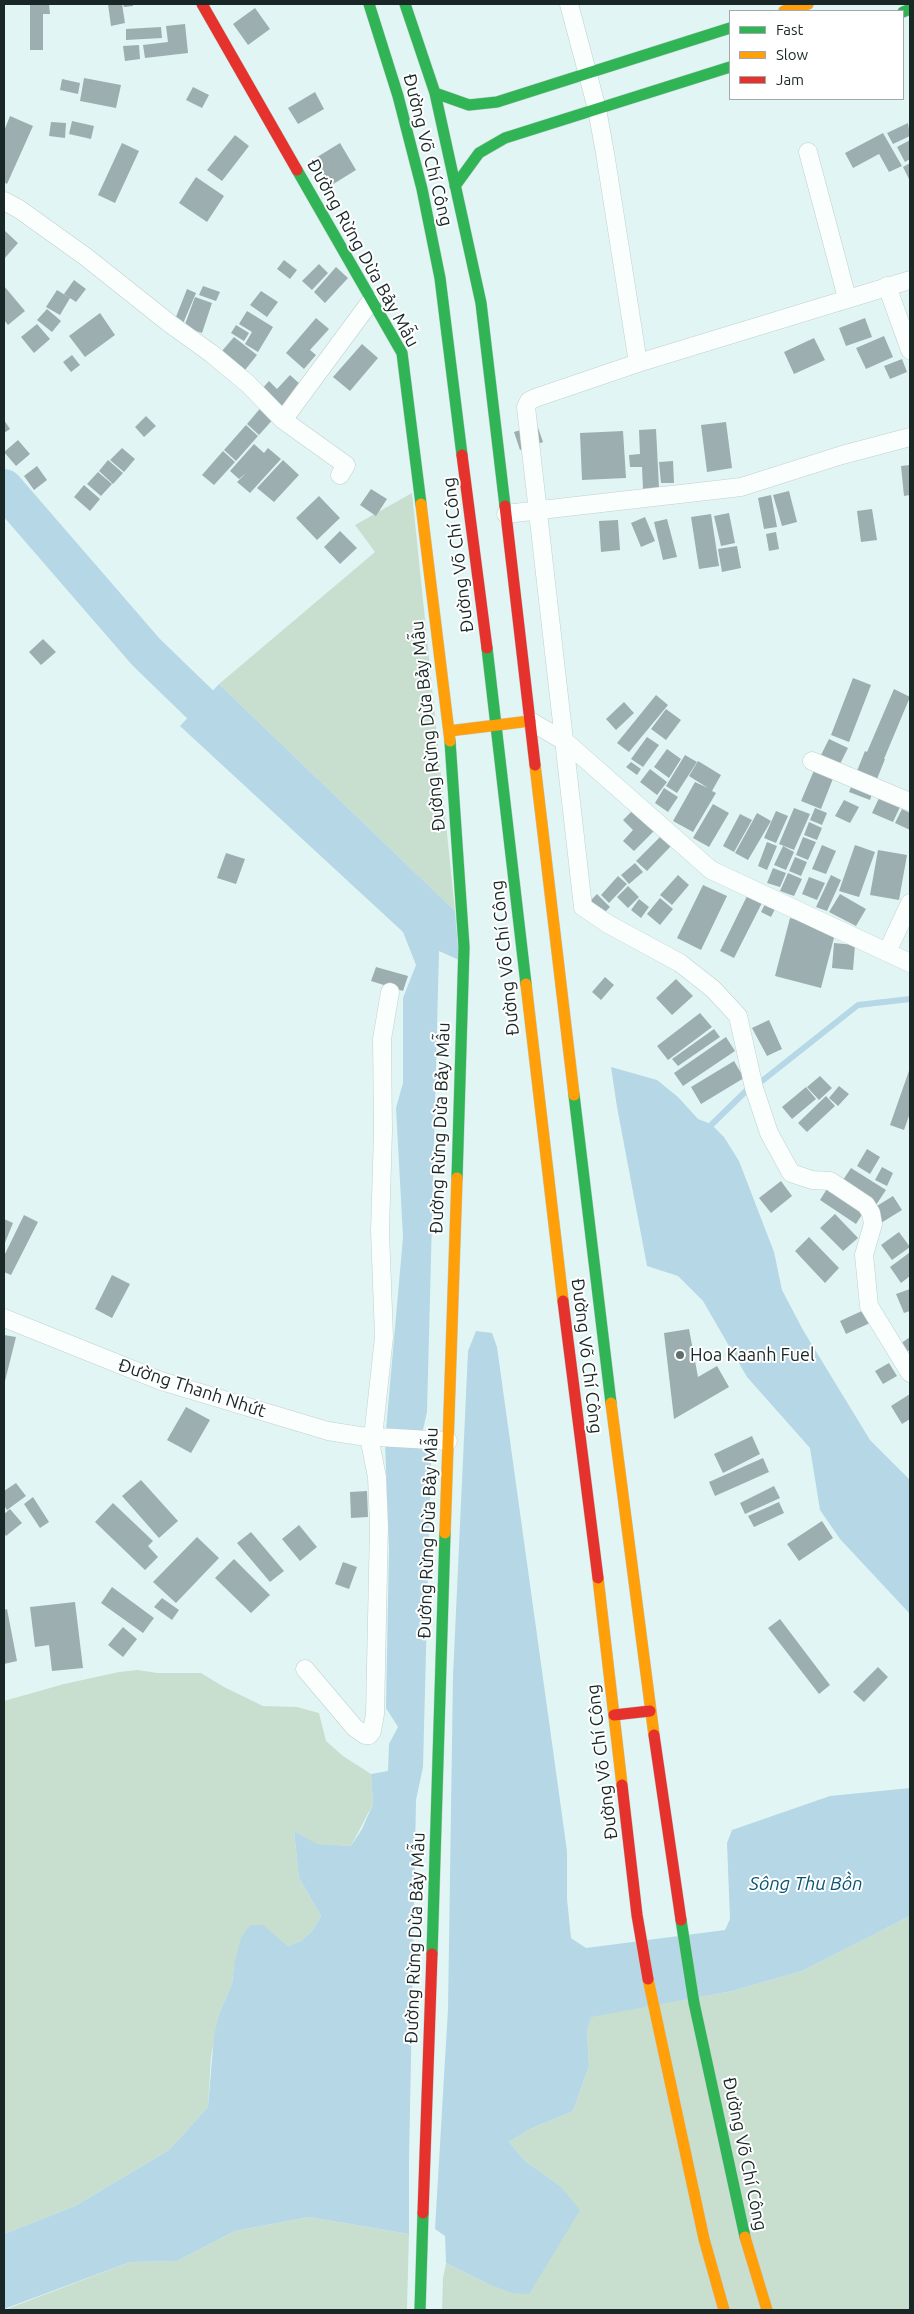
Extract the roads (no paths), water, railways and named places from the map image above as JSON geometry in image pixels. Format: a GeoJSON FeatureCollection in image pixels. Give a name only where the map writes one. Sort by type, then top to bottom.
{"type":"FeatureCollection","features":[{"type":"Feature","properties":{"kind":"main road","name":"Đường Rừng Dừa Bảy Mẫu"},"geometry":{"type":"LineString","coordinates":[[202,4],[402,353],[449,731],[464,947],[443,1441],[420,2310]]}},
{"type":"Feature","properties":{"kind":"main road","name":"Đường Võ Chí Công"},"geometry":{"type":"LineString","coordinates":[[369,4],[401,105],[422,189],[440,278],[497,726],[555,1242],[596,1557],[637,1915],[653,2008],[704,2239],[724,2310]]}},
{"type":"Feature","properties":{"kind":"main road","name":"Đường Võ Chí Công"},"geometry":{"type":"LineString","coordinates":[[405,4],[434,93],[481,303],[598,1301],[650,1711],[694,2003],[745,2238],[767,2310]]}},
{"type":"Feature","properties":{"kind":"main road"},"geometry":{"type":"LineString","coordinates":[[787,10],[808,4]]}},
{"type":"Feature","properties":{"kind":"main road"},"geometry":{"type":"LineString","coordinates":[[434,93],[469,105],[497,102],[729,28]]}},
{"type":"Feature","properties":{"kind":"main road"},"geometry":{"type":"LineString","coordinates":[[455,186],[479,153],[505,138],[729,67]]}},
{"type":"Feature","properties":{"kind":"main road"},"geometry":{"type":"LineString","coordinates":[[449,731],[530,721]]}},
{"type":"Feature","properties":{"kind":"main road"},"geometry":{"type":"LineString","coordinates":[[614,1715],[650,1711]]}},
{"type":"Feature","properties":{"kind":"street"},"geometry":{"type":"LineString","coordinates":[[569,4],[597,109],[638,363]]}},
{"type":"Feature","properties":{"kind":"street"},"geometry":{"type":"LineString","coordinates":[[808,152],[846,298]]}},
{"type":"Feature","properties":{"kind":"street"},"geometry":{"type":"LineString","coordinates":[[4,201],[19,209],[86,257],[169,323],[212,354],[248,384],[283,420],[346,465],[340,475]]}},
{"type":"Feature","properties":{"kind":"street"},"geometry":{"type":"LineString","coordinates":[[910,280],[638,363],[529,401],[526,407],[566,742],[583,907],[608,924],[680,964],[712,989],[738,1016],[757,1097],[769,1133],[791,1173],[812,1180],[830,1181],[866,1205],[871,1213],[873,1224],[864,1255],[869,1306],[910,1373]]}},
{"type":"Feature","properties":{"kind":"street"},"geometry":{"type":"LineString","coordinates":[[887,286],[910,350]]}},
{"type":"Feature","properties":{"kind":"street"},"geometry":{"type":"LineString","coordinates":[[283,420],[371,301]]}},
{"type":"Feature","properties":{"kind":"street"},"geometry":{"type":"LineString","coordinates":[[506,514],[741,487],[842,455],[910,437]]}},
{"type":"Feature","properties":{"kind":"street"},"geometry":{"type":"LineString","coordinates":[[530,721],[566,742],[711,870],[910,963]]}},
{"type":"Feature","properties":{"kind":"street"},"geometry":{"type":"LineString","coordinates":[[812,761],[910,802]]}},
{"type":"Feature","properties":{"kind":"street"},"geometry":{"type":"LineString","coordinates":[[888,952],[910,903]]}},
{"type":"Feature","properties":{"kind":"street"},"geometry":{"type":"LineString","coordinates":[[305,1669],[355,1728],[365,1735],[369,1735],[372,1731],[375,1714],[379,1517],[376,1437],[384,1336],[380,1231],[383,1131],[382,1039],[390,992]]}},
{"type":"Feature","properties":{"kind":"street","name":"Đường Thanh Nhứt"},"geometry":{"type":"LineString","coordinates":[[4,1318],[161,1381],[338,1433],[443,1441]]}},
{"type":"Feature","properties":{"kind":"water"},"geometry":{"type":"Polygon","coordinates":[[[219,684],[455,911],[459,960],[439,951],[427,1412],[420,1443],[431,1459],[423,1767],[416,1800],[409,2234],[309,2217],[235,2231],[177,2261],[130,2262],[4,2309],[4,2234],[75,2206],[169,2150],[208,2107],[214,2036],[219,2014],[232,1984],[234,1965],[241,1938],[250,1925],[263,1925],[288,1946],[301,1941],[313,1930],[321,1916],[299,1878],[294,1831],[317,1844],[351,1846],[362,1829],[373,1804],[371,1774],[388,1771],[389,1744],[398,1727],[386,1708],[389,1549],[385,1441],[403,1237],[396,1108],[403,1083],[403,998],[416,965],[403,932],[180,726],[219,684]]]}},
{"type":"Feature","properties":{"kind":"water"},"geometry":{"type":"Polygon","coordinates":[[[611,1067],[657,1080],[678,1097],[698,1119],[711,1124],[724,1137],[739,1161],[774,1252],[782,1290],[803,1330],[870,1440],[910,1480],[910,1614],[840,1539],[820,1510],[810,1448],[747,1377],[703,1301],[678,1276],[647,1266],[611,1067]]]}},
{"type":"Feature","properties":{"kind":"water","name":"Sông Thu Bồn"},"geometry":{"type":"Polygon","coordinates":[[[476,1331],[492,1333],[497,1347],[567,1851],[567,1899],[571,1938],[586,1948],[725,1930],[730,1919],[727,1843],[732,1830],[830,1796],[910,1788],[910,1916],[802,1971],[732,1991],[591,2017],[587,2032],[589,2066],[573,2111],[530,2129],[509,2142],[525,2161],[559,2185],[580,2210],[529,2294],[512,2293],[486,2283],[446,2263],[445,2236],[435,2229],[448,2009],[453,1676],[468,1351],[476,1331]]]}},
{"type":"Feature","properties":{"kind":"waterway"},"geometry":{"type":"LineString","coordinates":[[4,488],[146,652],[238,741]]}},
{"type":"Feature","properties":{"kind":"waterway"},"geometry":{"type":"LineString","coordinates":[[762,1081],[858,1005],[910,999]]}},
{"type":"Feature","properties":{"kind":"waterway"},"geometry":{"type":"LineString","coordinates":[[705,1131],[746,1091]]}},
{"type":"Feature","properties":{"kind":"place","name":"Hoa Kaanh Fuel"},"geometry":{"type":"Point","coordinates":[680,1355]}}]}
